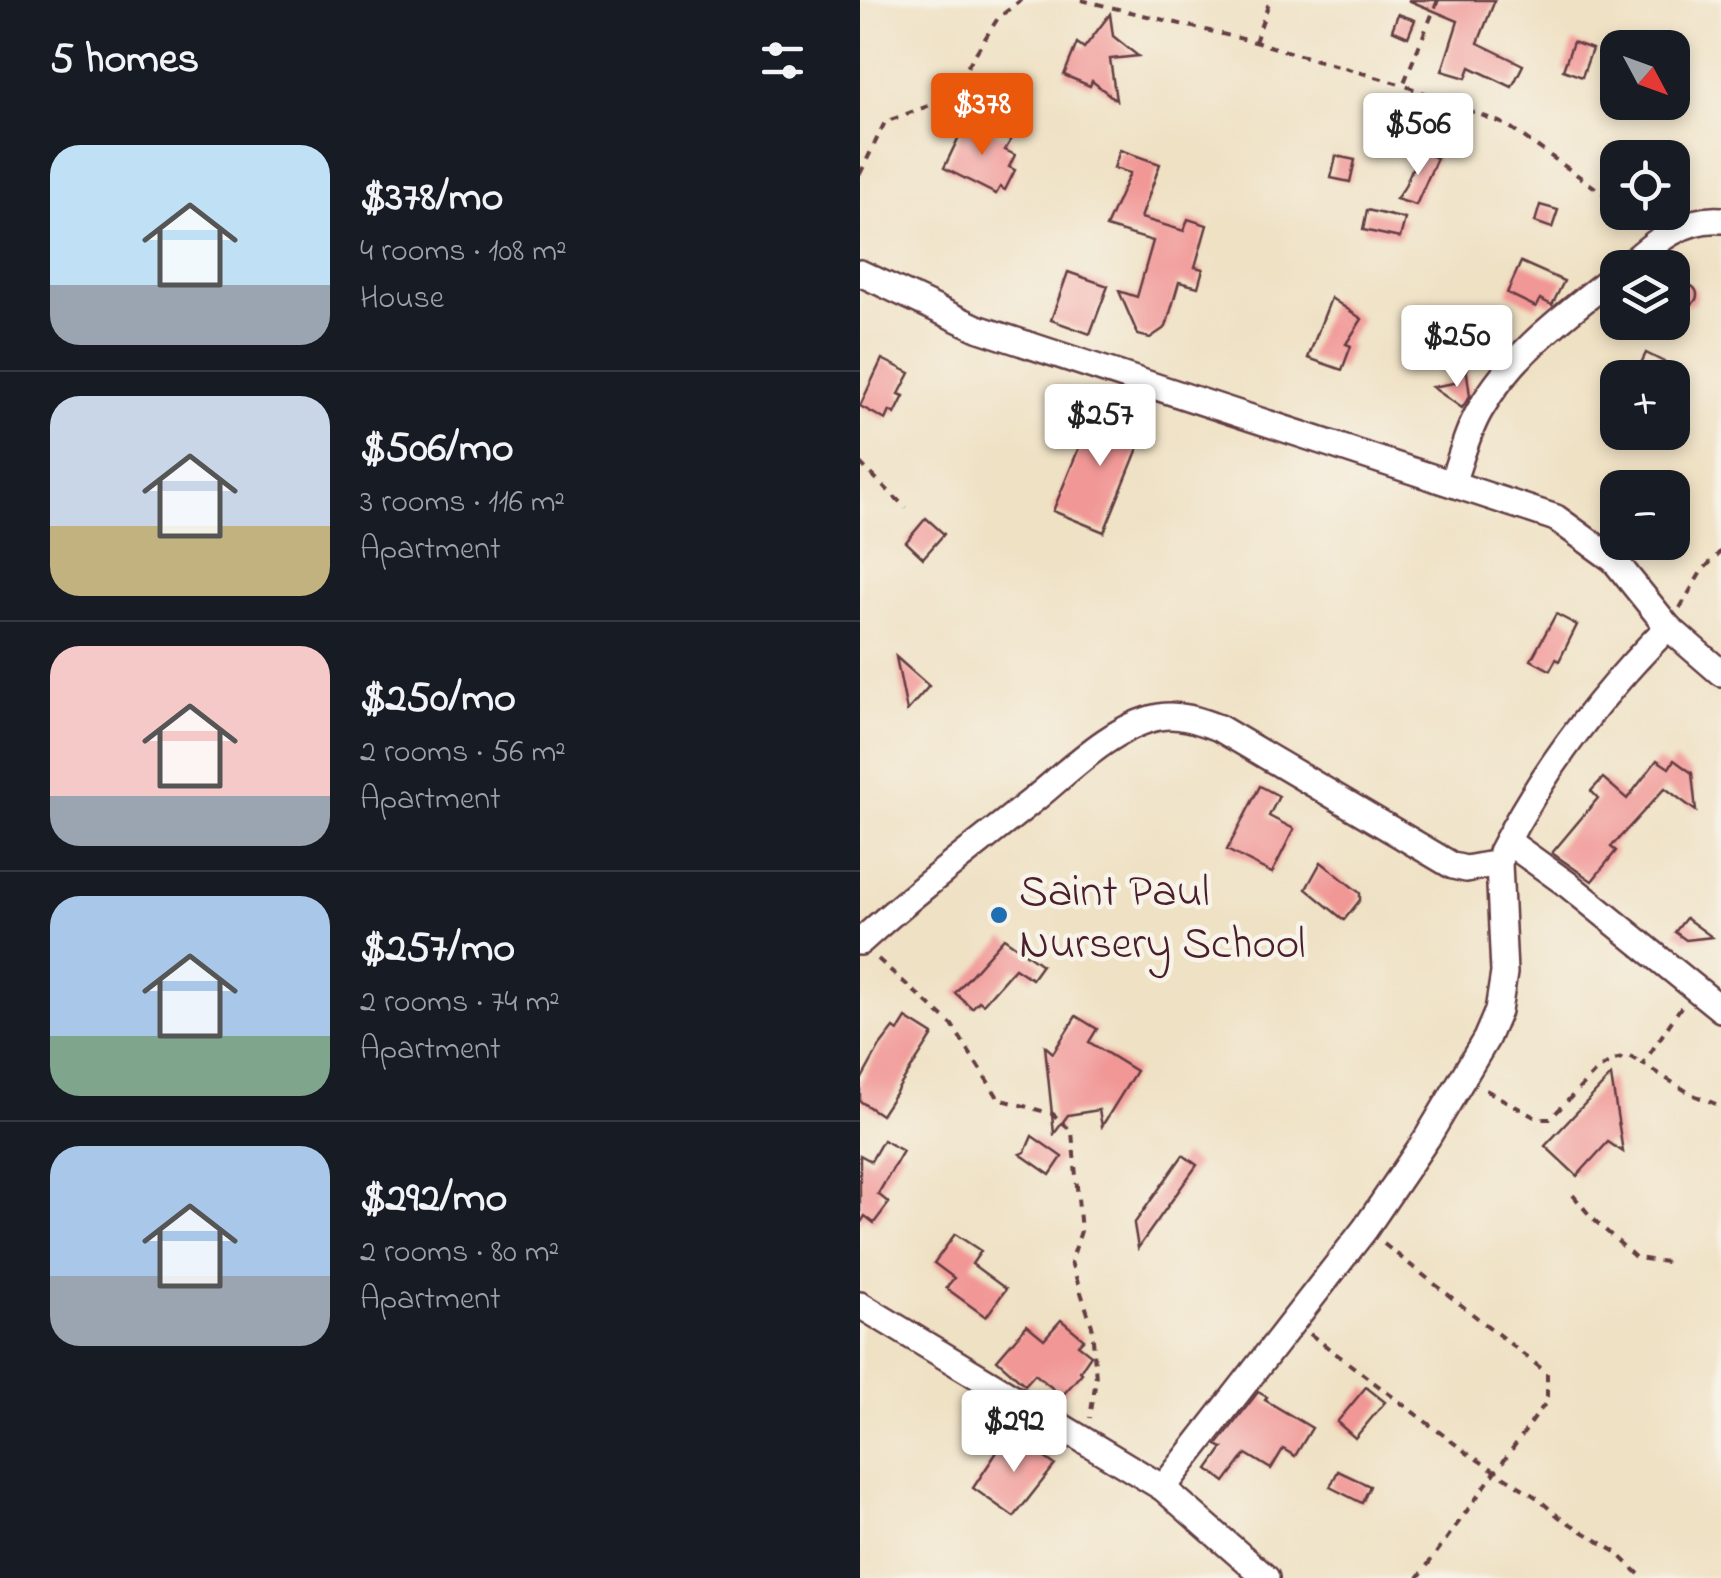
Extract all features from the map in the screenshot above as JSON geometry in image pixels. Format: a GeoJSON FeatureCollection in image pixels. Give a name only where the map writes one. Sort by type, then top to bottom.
{"type":"FeatureCollection","features":[{"type":"Feature","properties":{"kind":"street"},"geometry":{"type":"LineString","coordinates":[[1645,250],[1662,236],[1688,224],[1721,220]]}},
{"type":"Feature","properties":{"kind":"street"},"geometry":{"type":"LineString","coordinates":[[860,273],[977,328],[1556,518],[1589,539],[1623,570],[1668,627],[1721,673]]}},
{"type":"Feature","properties":{"kind":"street"},"geometry":{"type":"LineString","coordinates":[[1452,482],[1470,432],[1494,387],[1544,332],[1600,287]]}},
{"type":"Feature","properties":{"kind":"street"},"geometry":{"type":"LineString","coordinates":[[1163,1488],[1366,1229],[1464,1078],[1492,1025],[1502,990],[1503,852],[1547,773],[1606,694],[1668,627]]}},
{"type":"Feature","properties":{"kind":"street"},"geometry":{"type":"LineString","coordinates":[[867,948],[941,872],[1108,742],[1140,723],[1162,716],[1192,718],[1218,728],[1454,866],[1466,868],[1503,852],[1568,884],[1721,1009]]}},
{"type":"Feature","properties":{"kind":"street"},"geometry":{"type":"LineString","coordinates":[[860,1305],[1163,1488],[1266,1578]]}},
{"type":"Feature","properties":{"kind":"path"},"geometry":{"type":"LineString","coordinates":[[860,174],[885,122],[928,106],[957,83],[998,18],[1021,0]]}},
{"type":"Feature","properties":{"kind":"path"},"geometry":{"type":"LineString","coordinates":[[1081,0],[1256,42],[1403,85],[1508,125],[1600,191]]}},
{"type":"Feature","properties":{"kind":"path"},"geometry":{"type":"LineString","coordinates":[[1256,42],[1270,0]]}},
{"type":"Feature","properties":{"kind":"path"},"geometry":{"type":"LineString","coordinates":[[1403,85],[1438,0]]}},
{"type":"Feature","properties":{"kind":"path"},"geometry":{"type":"LineString","coordinates":[[860,463],[906,508]]}},
{"type":"Feature","properties":{"kind":"path"},"geometry":{"type":"LineString","coordinates":[[1668,627],[1701,572],[1721,551]]}},
{"type":"Feature","properties":{"kind":"path"},"geometry":{"type":"LineString","coordinates":[[867,948],[952,1025],[999,1099],[1054,1114],[1072,1132],[1081,1230],[1071,1262],[1092,1326],[1096,1379],[1086,1439]]}},
{"type":"Feature","properties":{"kind":"path"},"geometry":{"type":"LineString","coordinates":[[1643,1064],[1695,986]]}},
{"type":"Feature","properties":{"kind":"path"},"geometry":{"type":"LineString","coordinates":[[1464,1078],[1545,1119],[1556,1116],[1596,1072],[1614,1060],[1630,1056],[1691,1094],[1721,1106]]}},
{"type":"Feature","properties":{"kind":"path"},"geometry":{"type":"LineString","coordinates":[[1573,1195],[1590,1217],[1636,1258],[1667,1262]]}},
{"type":"Feature","properties":{"kind":"path"},"geometry":{"type":"LineString","coordinates":[[1366,1229],[1547,1374],[1547,1401],[1418,1578]]}},
{"type":"Feature","properties":{"kind":"path"},"geometry":{"type":"LineString","coordinates":[[1294,1323],[1398,1404],[1536,1497],[1559,1517],[1616,1552],[1643,1578]]}},
{"type":"Feature","properties":{"kind":"building"},"geometry":{"type":"Polygon","coordinates":[[[1408,0],[1495,0],[1478,43],[1523,65],[1512,87],[1470,67],[1466,78],[1442,71],[1458,21],[1408,0]]]}},
{"type":"Feature","properties":{"kind":"building"},"geometry":{"type":"Polygon","coordinates":[[[1110,14],[1113,36],[1138,56],[1110,59],[1116,100],[1092,81],[1090,86],[1064,75],[1077,43],[1084,48],[1110,14]]]}},
{"type":"Feature","properties":{"kind":"building"},"geometry":{"type":"Polygon","coordinates":[[[1398,14],[1415,20],[1408,37],[1392,30],[1398,14]]]}},
{"type":"Feature","properties":{"kind":"building"},"geometry":{"type":"Polygon","coordinates":[[[1573,42],[1592,49],[1582,77],[1563,70],[1573,42]]]}},
{"type":"Feature","properties":{"kind":"building"},"geometry":{"type":"Polygon","coordinates":[[[967,120],[1011,140],[1005,150],[1015,155],[1009,167],[1015,170],[1005,190],[1000,187],[996,194],[944,168],[967,120]]]}},
{"type":"Feature","properties":{"kind":"building"},"geometry":{"type":"Polygon","coordinates":[[[1120,150],[1160,164],[1141,218],[1184,231],[1188,219],[1207,225],[1195,267],[1203,269],[1198,287],[1179,282],[1166,327],[1150,338],[1138,335],[1119,291],[1137,297],[1153,241],[1106,227],[1130,173],[1114,168],[1120,150]]]}},
{"type":"Feature","properties":{"kind":"building"},"geometry":{"type":"Polygon","coordinates":[[[1420,150],[1437,158],[1416,205],[1396,199],[1420,150]]]}},
{"type":"Feature","properties":{"kind":"building"},"geometry":{"type":"Polygon","coordinates":[[[1336,156],[1355,160],[1350,182],[1331,178],[1336,156]]]}},
{"type":"Feature","properties":{"kind":"building"},"geometry":{"type":"Polygon","coordinates":[[[1540,205],[1558,210],[1552,228],[1535,222],[1540,205]]]}},
{"type":"Feature","properties":{"kind":"building"},"geometry":{"type":"Polygon","coordinates":[[[1367,210],[1405,219],[1400,238],[1363,230],[1367,210]]]}},
{"type":"Feature","properties":{"kind":"building"},"geometry":{"type":"Polygon","coordinates":[[[1521,262],[1564,281],[1552,305],[1540,299],[1536,307],[1507,293],[1521,262]]]}},
{"type":"Feature","properties":{"kind":"building"},"geometry":{"type":"Polygon","coordinates":[[[1068,272],[1108,286],[1090,334],[1051,320],[1068,272]]]}},
{"type":"Feature","properties":{"kind":"building"},"geometry":{"type":"Polygon","coordinates":[[[1690,286],[1696,291],[1696,299],[1690,304],[1690,286]]]}},
{"type":"Feature","properties":{"kind":"building"},"geometry":{"type":"Polygon","coordinates":[[[1331,298],[1362,319],[1346,344],[1351,346],[1342,370],[1308,358],[1331,298]]]}},
{"type":"Feature","properties":{"kind":"building"},"geometry":{"type":"Polygon","coordinates":[[[882,359],[910,373],[899,394],[904,396],[895,414],[890,411],[886,420],[860,406],[882,359]]]}},
{"type":"Feature","properties":{"kind":"building"},"geometry":{"type":"Polygon","coordinates":[[[1466,366],[1470,396],[1462,408],[1432,387],[1454,383],[1466,366]]]}},
{"type":"Feature","properties":{"kind":"building"},"geometry":{"type":"Polygon","coordinates":[[[1096,406],[1147,426],[1104,532],[1053,511],[1096,406]]]}},
{"type":"Feature","properties":{"kind":"building"},"geometry":{"type":"Polygon","coordinates":[[[926,518],[944,534],[923,558],[906,542],[926,518]]]}},
{"type":"Feature","properties":{"kind":"building"},"geometry":{"type":"Polygon","coordinates":[[[1556,614],[1577,625],[1559,661],[1556,659],[1550,670],[1531,660],[1556,614]]]}},
{"type":"Feature","properties":{"kind":"building"},"geometry":{"type":"Polygon","coordinates":[[[896,657],[929,686],[907,711],[896,657]]]}},
{"type":"Feature","properties":{"kind":"building"},"geometry":{"type":"Polygon","coordinates":[[[1657,760],[1669,768],[1674,760],[1692,773],[1696,811],[1665,788],[1611,847],[1616,851],[1592,881],[1552,853],[1598,798],[1591,791],[1603,778],[1627,799],[1657,760]]]}},
{"type":"Feature","properties":{"kind":"building"},"geometry":{"type":"Polygon","coordinates":[[[1260,786],[1279,796],[1269,816],[1294,829],[1272,873],[1227,850],[1260,786]]]}},
{"type":"Feature","properties":{"kind":"building"},"geometry":{"type":"Polygon","coordinates":[[[1321,862],[1360,893],[1360,900],[1344,920],[1306,889],[1321,862]]]}},
{"type":"Feature","properties":{"kind":"building"},"geometry":{"type":"Polygon","coordinates":[[[1686,918],[1712,937],[1686,940],[1675,932],[1686,918]]]}},
{"type":"Feature","properties":{"kind":"building"},"geometry":{"type":"Polygon","coordinates":[[[1004,938],[1042,965],[1032,979],[1015,968],[983,1004],[979,1001],[972,1008],[955,993],[1004,938]]]}},
{"type":"Feature","properties":{"kind":"building"},"geometry":{"type":"Polygon","coordinates":[[[1076,1016],[1097,1029],[1089,1042],[1136,1071],[1102,1126],[1099,1110],[1068,1115],[1054,1134],[1045,1046],[1053,1053],[1076,1016]]]}},
{"type":"Feature","properties":{"kind":"building"},"geometry":{"type":"Polygon","coordinates":[[[906,1018],[933,1035],[881,1115],[860,1101],[860,1082],[880,1046],[906,1018]]]}},
{"type":"Feature","properties":{"kind":"building"},"geometry":{"type":"Polygon","coordinates":[[[1611,1076],[1623,1152],[1608,1142],[1577,1176],[1545,1146],[1611,1076]]]}},
{"type":"Feature","properties":{"kind":"building"},"geometry":{"type":"Polygon","coordinates":[[[1032,1136],[1062,1157],[1050,1175],[1020,1154],[1025,1152],[1032,1136]]]}},
{"type":"Feature","properties":{"kind":"building"},"geometry":{"type":"Polygon","coordinates":[[[883,1140],[903,1151],[878,1194],[889,1203],[874,1223],[865,1216],[860,1224],[860,1155],[871,1161],[883,1140]]]}},
{"type":"Feature","properties":{"kind":"building"},"geometry":{"type":"Polygon","coordinates":[[[1183,1155],[1197,1165],[1138,1248],[1134,1224],[1183,1155]]]}},
{"type":"Feature","properties":{"kind":"building"},"geometry":{"type":"Polygon","coordinates":[[[955,1234],[981,1251],[972,1264],[1006,1289],[986,1317],[946,1288],[954,1278],[934,1263],[955,1234]]]}},
{"type":"Feature","properties":{"kind":"building"},"geometry":{"type":"Polygon","coordinates":[[[1061,1320],[1084,1339],[1078,1345],[1091,1355],[1082,1373],[1062,1396],[1035,1374],[1025,1385],[997,1360],[1027,1325],[1044,1339],[1061,1320]]]}},
{"type":"Feature","properties":{"kind":"building"},"geometry":{"type":"Polygon","coordinates":[[[1366,1387],[1385,1402],[1355,1438],[1337,1422],[1366,1387]]]}},
{"type":"Feature","properties":{"kind":"building"},"geometry":{"type":"Polygon","coordinates":[[[1258,1392],[1312,1428],[1295,1456],[1283,1449],[1271,1469],[1246,1454],[1225,1482],[1208,1469],[1223,1448],[1217,1445],[1258,1392]]]}},
{"type":"Feature","properties":{"kind":"building"},"geometry":{"type":"Polygon","coordinates":[[[1022,1434],[1037,1445],[1034,1450],[1055,1465],[1014,1517],[973,1488],[1005,1440],[1013,1446],[1022,1434]]]}},
{"type":"Feature","properties":{"kind":"building"},"geometry":{"type":"Polygon","coordinates":[[[1338,1471],[1370,1486],[1362,1503],[1330,1487],[1338,1471]]]}},
{"type":"Feature","properties":{"kind":"place","name":"Saint Paul Nursery School"},"geometry":{"type":"Point","coordinates":[999,915]}}]}
